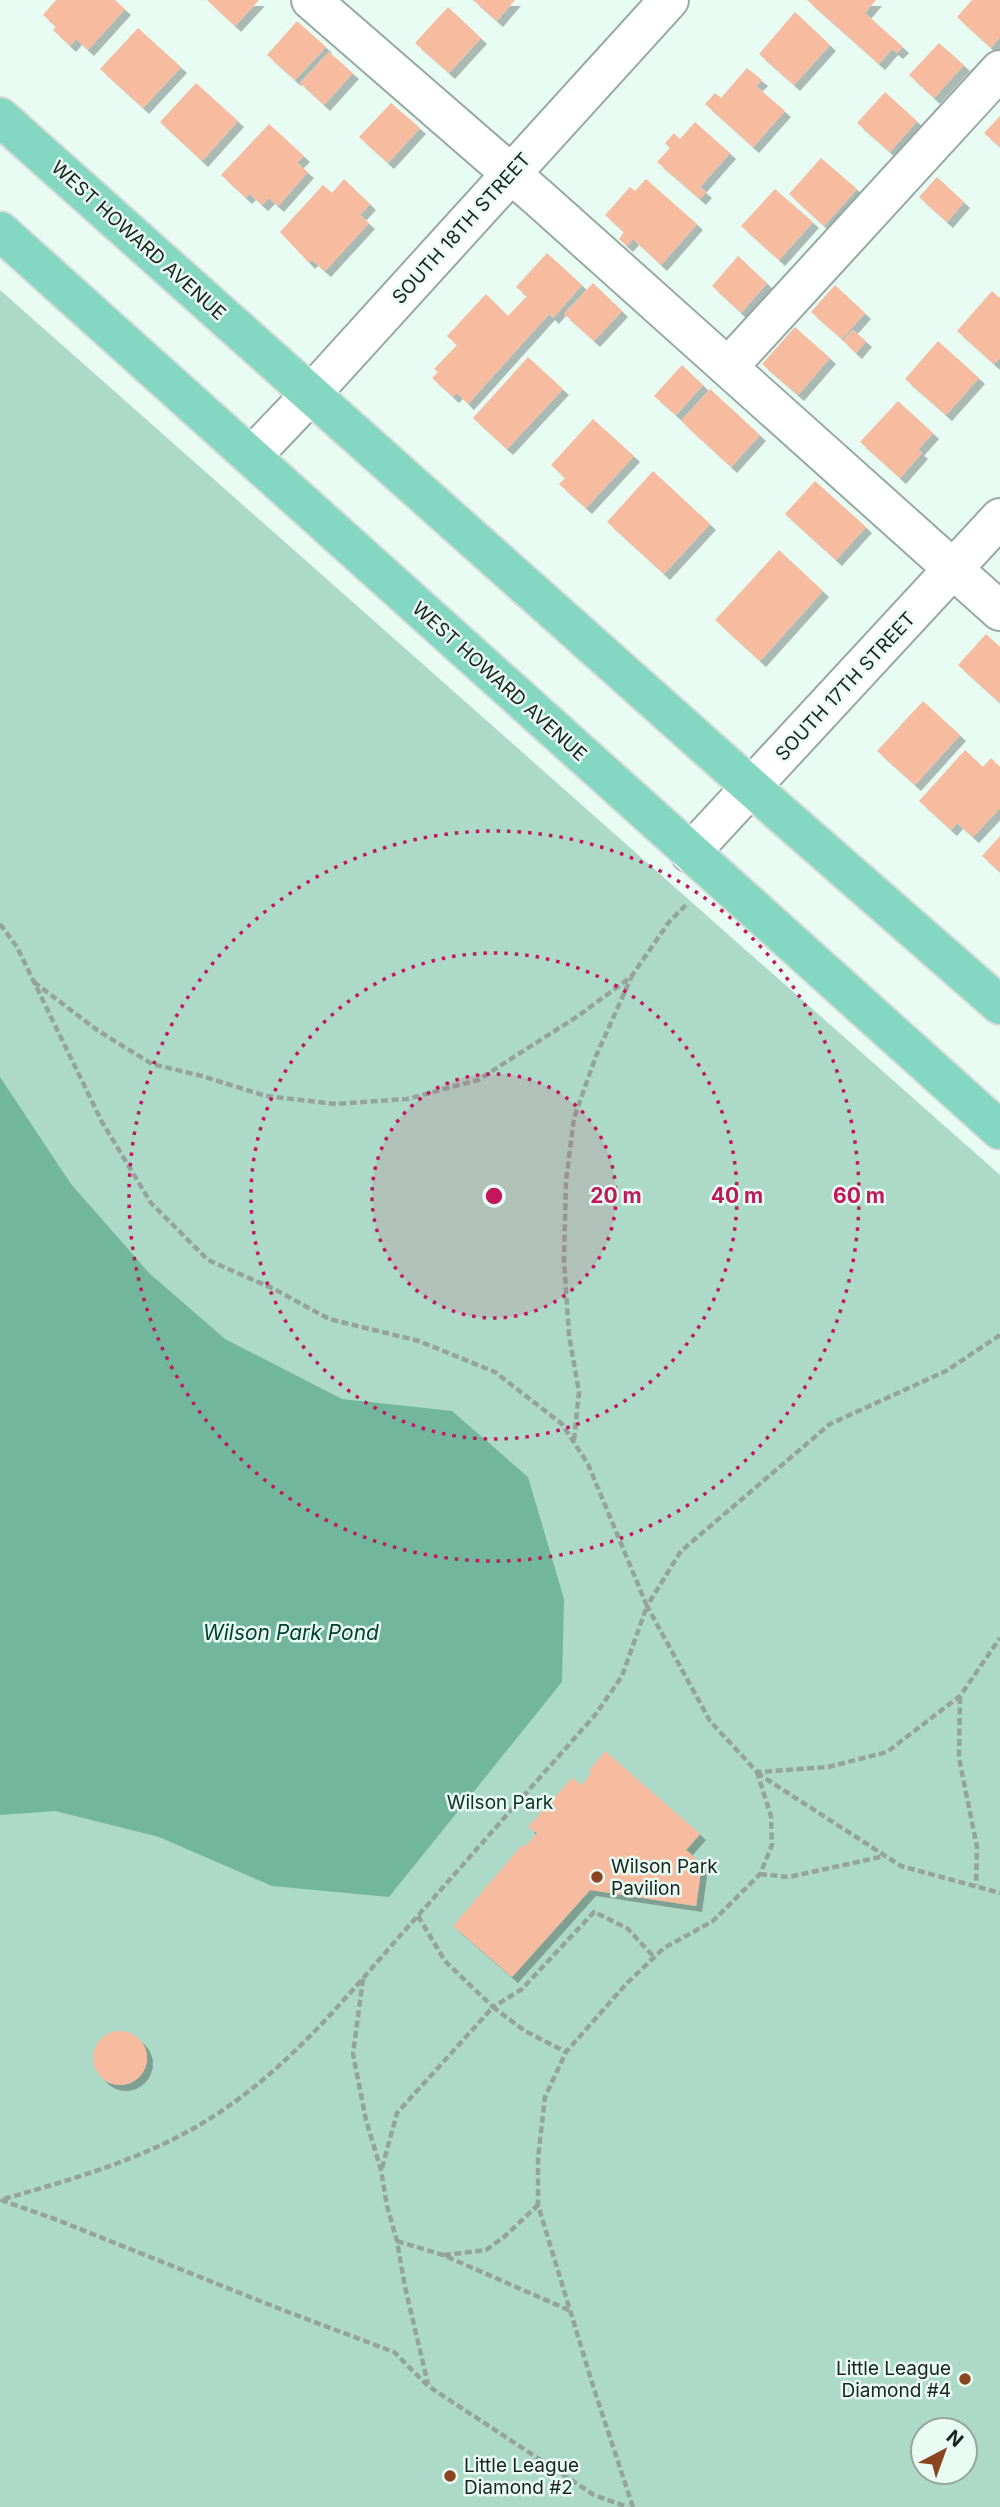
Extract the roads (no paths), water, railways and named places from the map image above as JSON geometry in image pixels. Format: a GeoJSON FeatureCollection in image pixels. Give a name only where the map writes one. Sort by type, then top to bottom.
{"type":"FeatureCollection","features":[{"type":"Feature","properties":{"kind":"main road","name":"WEST HOWARD AVENUE"},"geometry":{"type":"LineString","coordinates":[[0,117],[1000,1005]]}},
{"type":"Feature","properties":{"kind":"main road","name":"WEST HOWARD AVENUE"},"geometry":{"type":"LineString","coordinates":[[0,231],[1000,1130]]}},
{"type":"Feature","properties":{"kind":"street"},"geometry":{"type":"LineString","coordinates":[[311,0],[511,174],[1000,611]]}},
{"type":"Feature","properties":{"kind":"street","name":"SOUTH 18TH STREET"},"geometry":{"type":"LineString","coordinates":[[252,456],[669,0]]}},
{"type":"Feature","properties":{"kind":"street"},"geometry":{"type":"LineString","coordinates":[[728,367],[1000,70]]}},
{"type":"Feature","properties":{"kind":"street","name":"SOUTH 17TH STREET"},"geometry":{"type":"LineString","coordinates":[[703,865],[751,786],[1000,518]]}},
{"type":"Feature","properties":{"kind":"water","name":"Wilson Park Pond"},"geometry":{"type":"Polygon","coordinates":[[[0,1077],[71,1184],[149,1273],[225,1339],[342,1399],[452,1411],[528,1477],[564,1599],[562,1682],[389,1897],[272,1886],[159,1837],[55,1811],[0,1815],[0,1077]]]}},
{"type":"Feature","properties":{"kind":"place","name":"Wilson Park Pavilion"},"geometry":{"type":"Point","coordinates":[597,1877]}},
{"type":"Feature","properties":{"kind":"place","name":"Little League Diamond #4"},"geometry":{"type":"Point","coordinates":[965,2379]}},
{"type":"Feature","properties":{"kind":"place","name":"Little League Diamond #2"},"geometry":{"type":"Point","coordinates":[450,2476]}},
{"type":"Feature","properties":{"kind":"park label","name":"Wilson Park"},"geometry":{"type":"Point","coordinates":[500,1802]}}]}
